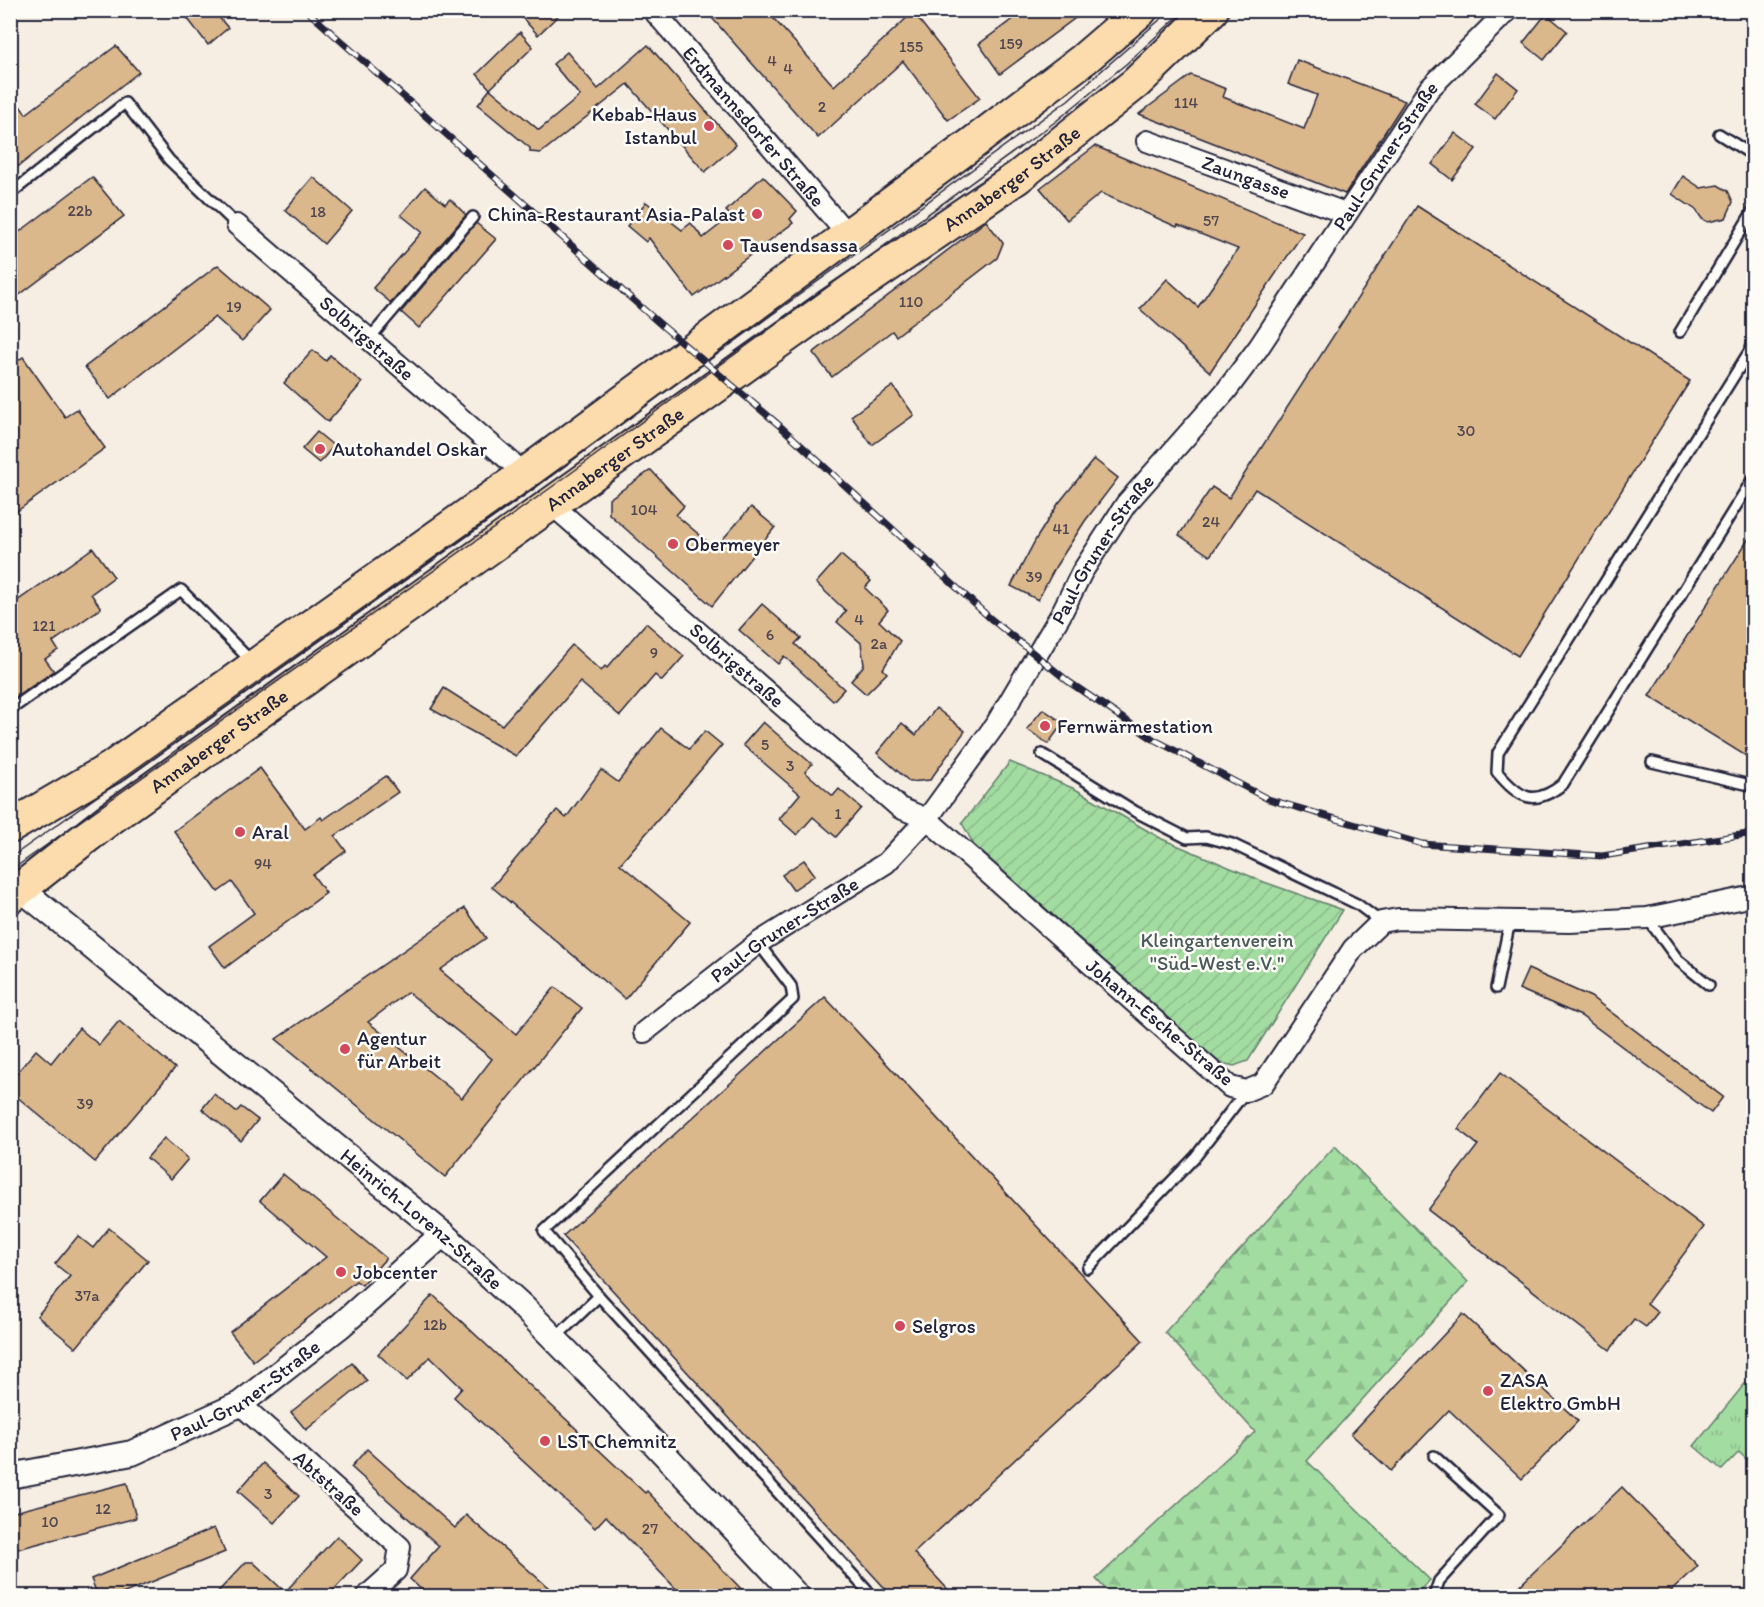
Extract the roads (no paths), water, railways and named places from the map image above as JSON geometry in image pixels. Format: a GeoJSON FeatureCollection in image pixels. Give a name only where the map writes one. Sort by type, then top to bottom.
{"type":"FeatureCollection","features":[{"type":"Feature","properties":{"kind":"main road","name":"Annaberger Straße"},"geometry":{"type":"LineString","coordinates":[[10,826],[111,768],[257,667],[525,474],[1084,59],[1141,10]]}},
{"type":"Feature","properties":{"kind":"main road","name":"Annaberger Straße"},"geometry":{"type":"LineString","coordinates":[[14,889],[551,504],[1064,143],[1136,83],[1212,10]]}},
{"type":"Feature","properties":{"kind":"main road","name":"Erdmannsdorfer Straße"},"geometry":{"type":"LineString","coordinates":[[848,235],[878,272]]}},
{"type":"Feature","properties":{"kind":"street","name":"Erdmannsdorfer Straße"},"geometry":{"type":"LineString","coordinates":[[653,10],[848,235]]}},
{"type":"Feature","properties":{"kind":"street","name":"Paul-Gruner-Straße"},"geometry":{"type":"LineString","coordinates":[[644,1032],[758,943],[886,863],[927,819],[996,723],[1060,616],[1082,572],[1126,504],[1226,391],[1292,299],[1345,213],[1429,89],[1508,10]]}},
{"type":"Feature","properties":{"kind":"street","name":"Zaungasse"},"geometry":{"type":"LineString","coordinates":[[1147,141],[1345,213]]}},
{"type":"Feature","properties":{"kind":"street","name":"Solbrigstraße"},"geometry":{"type":"LineString","coordinates":[[237,225],[525,474]]}},
{"type":"Feature","properties":{"kind":"street","name":"Solbrigstraße"},"geometry":{"type":"LineString","coordinates":[[551,504],[900,808],[927,819]]}},
{"type":"Feature","properties":{"kind":"street","name":"Johann-Esche-Straße"},"geometry":{"type":"LineString","coordinates":[[927,819],[1230,1087],[1246,1091],[1263,1084],[1353,949],[1381,922]]}},
{"type":"Feature","properties":{"kind":"street","name":"Heinrich-Lorenz-Straße"},"geometry":{"type":"LineString","coordinates":[[14,889],[443,1234],[554,1338],[797,1596]]}},
{"type":"Feature","properties":{"kind":"street"},"geometry":{"type":"LineString","coordinates":[[1381,922],[1398,919],[1570,922],[1647,918],[1754,896]]}},
{"type":"Feature","properties":{"kind":"street","name":"Paul-Gruner-Straße"},"geometry":{"type":"LineString","coordinates":[[11,1474],[132,1453],[240,1404],[340,1326],[443,1234]]}},
{"type":"Feature","properties":{"kind":"street","name":"Abtstraße"},"geometry":{"type":"LineString","coordinates":[[240,1404],[400,1546],[396,1570],[367,1596]]}},
{"type":"Feature","properties":{"kind":"lane"},"geometry":{"type":"LineString","coordinates":[[10,194],[125,103],[169,160],[237,225]]}},
{"type":"Feature","properties":{"kind":"lane"},"geometry":{"type":"LineString","coordinates":[[1719,135],[1753,154]]}},
{"type":"Feature","properties":{"kind":"lane"},"geometry":{"type":"LineString","coordinates":[[1680,332],[1754,209]]}},
{"type":"Feature","properties":{"kind":"lane"},"geometry":{"type":"LineString","coordinates":[[369,339],[472,217]]}},
{"type":"Feature","properties":{"kind":"lane"},"geometry":{"type":"LineString","coordinates":[[1754,344],[1498,753],[1497,772],[1510,787],[1526,797],[1546,797],[1563,784],[1754,477]]}},
{"type":"Feature","properties":{"kind":"lane"},"geometry":{"type":"LineString","coordinates":[[10,710],[181,590],[257,667]]}},
{"type":"Feature","properties":{"kind":"lane"},"geometry":{"type":"LineString","coordinates":[[1042,754],[1136,813],[1187,838],[1206,837],[1232,844],[1357,904],[1381,922]]}},
{"type":"Feature","properties":{"kind":"lane"},"geometry":{"type":"LineString","coordinates":[[1652,762],[1754,786]]}},
{"type":"Feature","properties":{"kind":"lane"},"geometry":{"type":"LineString","coordinates":[[1647,918],[1678,960],[1709,985]]}},
{"type":"Feature","properties":{"kind":"lane"},"geometry":{"type":"LineString","coordinates":[[1497,988],[1510,921]]}},
{"type":"Feature","properties":{"kind":"lane"},"geometry":{"type":"LineString","coordinates":[[758,943],[791,986],[793,999],[543,1231],[598,1296],[872,1596]]}},
{"type":"Feature","properties":{"kind":"lane"},"geometry":{"type":"LineString","coordinates":[[1088,1268],[1196,1156],[1246,1091]]}},
{"type":"Feature","properties":{"kind":"lane"},"geometry":{"type":"LineString","coordinates":[[554,1338],[598,1296]]}},
{"type":"Feature","properties":{"kind":"lane"},"geometry":{"type":"LineString","coordinates":[[1434,1456],[1499,1515],[1439,1581],[1434,1596]]}},
{"type":"Feature","properties":{"kind":"tram line"},"geometry":{"type":"LineString","coordinates":[[10,858],[541,482],[1068,100],[1171,10]]}},
{"type":"Feature","properties":{"kind":"tram line"},"geometry":{"type":"LineString","coordinates":[[10,871],[549,489],[1055,122],[1126,64],[1185,10]]}},
{"type":"Feature","properties":{"kind":"railway"},"geometry":{"type":"LineString","coordinates":[[306,10],[659,323],[780,426],[991,619],[1069,682],[1153,739],[1268,799],[1422,844],[1602,856],[1754,833]]}},
{"type":"Feature","properties":{"kind":"place","name":"Kebab-Haus Istanbul"},"geometry":{"type":"Point","coordinates":[709,126]}},
{"type":"Feature","properties":{"kind":"place","name":"China-Restaurant Asia-Palast"},"geometry":{"type":"Point","coordinates":[757,214]}},
{"type":"Feature","properties":{"kind":"place","name":"Tausendsassa"},"geometry":{"type":"Point","coordinates":[728,245]}},
{"type":"Feature","properties":{"kind":"place","name":"Autohandel Oskar"},"geometry":{"type":"Point","coordinates":[320,449]}},
{"type":"Feature","properties":{"kind":"place","name":"Obermeyer"},"geometry":{"type":"Point","coordinates":[673,544]}},
{"type":"Feature","properties":{"kind":"place","name":"Fernwärmestation"},"geometry":{"type":"Point","coordinates":[1045,726]}},
{"type":"Feature","properties":{"kind":"place","name":"Aral"},"geometry":{"type":"Point","coordinates":[240,832]}},
{"type":"Feature","properties":{"kind":"place","name":"Agentur für Arbeit"},"geometry":{"type":"Point","coordinates":[345,1049]}},
{"type":"Feature","properties":{"kind":"place","name":"Jobcenter"},"geometry":{"type":"Point","coordinates":[341,1272]}},
{"type":"Feature","properties":{"kind":"place","name":"Selgros"},"geometry":{"type":"Point","coordinates":[900,1326]}},
{"type":"Feature","properties":{"kind":"place","name":"ZASA Elektro GmbH"},"geometry":{"type":"Point","coordinates":[1488,1391]}},
{"type":"Feature","properties":{"kind":"place","name":"LST Chemnitz"},"geometry":{"type":"Point","coordinates":[545,1441]}},
{"type":"Feature","properties":{"kind":"park label","name":"Kleingartenverein \"Süd-West e.V.\""},"geometry":{"type":"Point","coordinates":[1217,952]}}]}
